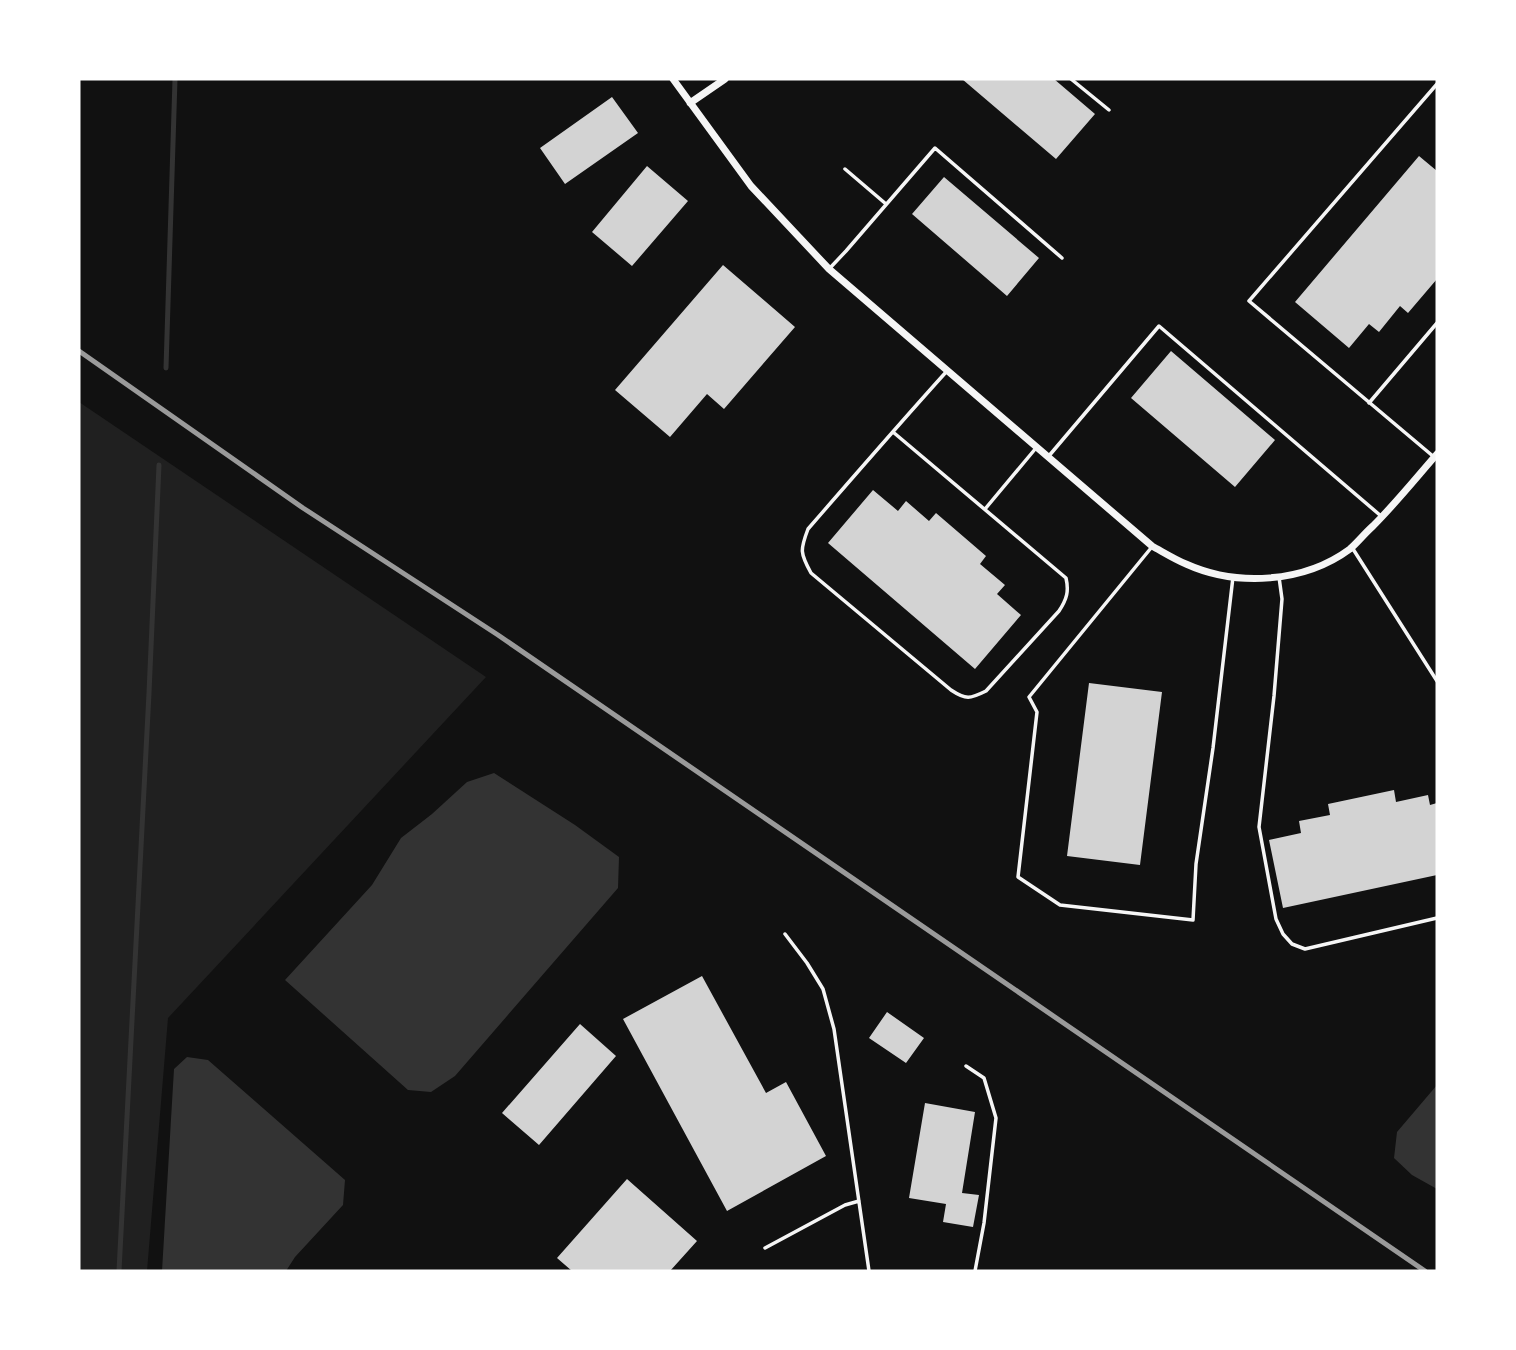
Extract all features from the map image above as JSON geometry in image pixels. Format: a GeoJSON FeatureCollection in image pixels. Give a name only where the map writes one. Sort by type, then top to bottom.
{"type":"FeatureCollection","features":[{"type":"Feature","properties":{"kind":"street"},"geometry":{"type":"LineString","coordinates":[[673,79],[751,186],[829,269],[1152,546],[1186,564],[1218,575],[1245,579],[1279,577],[1328,562],[1351,547],[1382,517],[1436,455]]}},
{"type":"Feature","properties":{"kind":"street"},"geometry":{"type":"LineString","coordinates":[[690,103],[725,79]]}},
{"type":"Feature","properties":{"kind":"lane"},"geometry":{"type":"LineString","coordinates":[[1071,79],[1109,110]]}},
{"type":"Feature","properties":{"kind":"lane"},"geometry":{"type":"LineString","coordinates":[[1436,455],[1250,301],[1437,84]]}},
{"type":"Feature","properties":{"kind":"lane"},"geometry":{"type":"LineString","coordinates":[[829,269],[935,148],[1062,258]]}},
{"type":"Feature","properties":{"kind":"lane"},"geometry":{"type":"LineString","coordinates":[[845,169],[886,204]]}},
{"type":"Feature","properties":{"kind":"lane"},"geometry":{"type":"LineString","coordinates":[[1370,402],[1437,323]]}},
{"type":"Feature","properties":{"kind":"lane"},"geometry":{"type":"LineString","coordinates":[[1048,457],[1160,326],[1382,517]]}},
{"type":"Feature","properties":{"kind":"lane"},"geometry":{"type":"LineString","coordinates":[[893,432],[1066,578],[1066,600],[1059,611],[986,691],[973,697],[961,697],[951,690],[811,573],[803,558],[802,545],[808,529],[893,432],[947,371]]}},
{"type":"Feature","properties":{"kind":"lane"},"geometry":{"type":"LineString","coordinates":[[985,509],[1036,447]]}},
{"type":"Feature","properties":{"kind":"lane"},"geometry":{"type":"LineString","coordinates":[[1152,546],[1029,697],[1037,712],[1018,877],[1060,905],[1193,920],[1196,864],[1233,577]]}},
{"type":"Feature","properties":{"kind":"lane"},"geometry":{"type":"LineString","coordinates":[[1351,547],[1437,681]]}},
{"type":"Feature","properties":{"kind":"lane"},"geometry":{"type":"LineString","coordinates":[[1279,577],[1282,599],[1274,696],[1258,827],[1276,919],[1283,934],[1292,944],[1305,949],[1437,918]]}},
{"type":"Feature","properties":{"kind":"lane"},"geometry":{"type":"LineString","coordinates":[[785,934],[823,989],[834,1029],[869,1271]]}},
{"type":"Feature","properties":{"kind":"lane"},"geometry":{"type":"LineString","coordinates":[[966,1066],[984,1078],[996,1118],[984,1223],[975,1271]]}},
{"type":"Feature","properties":{"kind":"lane"},"geometry":{"type":"LineString","coordinates":[[765,1248],[845,1205],[859,1201]]}},
{"type":"Feature","properties":{"kind":"shaded area"},"geometry":{"type":"Polygon","coordinates":[[[79,402],[486,677],[168,1018],[147,1271],[79,1271],[79,402]]]}},
{"type":"Feature","properties":{"kind":"shaded area"},"geometry":{"type":"Polygon","coordinates":[[[494,773],[619,857],[618,888],[455,1076],[431,1092],[408,1090],[285,980],[372,885],[401,838],[467,782],[494,773]]]}},
{"type":"Feature","properties":{"kind":"shaded area"},"geometry":{"type":"Polygon","coordinates":[[[187,1057],[208,1060],[345,1180],[343,1205],[295,1257],[286,1271],[162,1271],[174,1069],[187,1057]]]}},
{"type":"Feature","properties":{"kind":"shaded area"},"geometry":{"type":"Polygon","coordinates":[[[1437,1085],[1437,1189],[1412,1175],[1394,1158],[1397,1132],[1437,1085]]]}},
{"type":"Feature","properties":{"kind":"building"},"geometry":{"type":"Polygon","coordinates":[[[962,79],[1054,79],[1095,114],[1056,159],[962,79]]]}},
{"type":"Feature","properties":{"kind":"building"},"geometry":{"type":"Polygon","coordinates":[[[612,97],[638,133],[565,184],[540,148],[612,97]]]}},
{"type":"Feature","properties":{"kind":"building"},"geometry":{"type":"Polygon","coordinates":[[[1419,156],[1437,171],[1437,279],[1408,313],[1400,306],[1379,332],[1369,324],[1349,348],[1295,302],[1419,156]]]}},
{"type":"Feature","properties":{"kind":"building"},"geometry":{"type":"Polygon","coordinates":[[[647,166],[688,201],[632,266],[592,232],[647,166]]]}},
{"type":"Feature","properties":{"kind":"building"},"geometry":{"type":"Polygon","coordinates":[[[944,177],[1039,258],[1007,296],[912,214],[944,177]]]}},
{"type":"Feature","properties":{"kind":"building"},"geometry":{"type":"Polygon","coordinates":[[[723,265],[795,327],[724,409],[707,394],[670,437],[615,390],[723,265]]]}},
{"type":"Feature","properties":{"kind":"building"},"geometry":{"type":"Polygon","coordinates":[[[1171,351],[1275,440],[1235,487],[1131,398],[1171,351]]]}},
{"type":"Feature","properties":{"kind":"building"},"geometry":{"type":"Polygon","coordinates":[[[873,490],[898,511],[906,501],[929,521],[936,513],[986,556],[980,564],[1005,585],[997,594],[1021,615],[975,669],[828,543],[873,490]]]}},
{"type":"Feature","properties":{"kind":"building"},"geometry":{"type":"Polygon","coordinates":[[[1089,683],[1162,692],[1140,865],[1067,856],[1089,683]]]}},
{"type":"Feature","properties":{"kind":"building"},"geometry":{"type":"Polygon","coordinates":[[[1394,790],[1396,802],[1428,795],[1430,805],[1437,803],[1437,875],[1283,908],[1269,840],[1301,833],[1299,821],[1330,815],[1328,804],[1394,790]]]}},
{"type":"Feature","properties":{"kind":"building"},"geometry":{"type":"Polygon","coordinates":[[[702,976],[766,1093],[786,1082],[826,1156],[727,1211],[623,1019],[702,976]]]}},
{"type":"Feature","properties":{"kind":"building"},"geometry":{"type":"Polygon","coordinates":[[[887,1012],[924,1038],[906,1063],[869,1038],[887,1012]]]}},
{"type":"Feature","properties":{"kind":"building"},"geometry":{"type":"Polygon","coordinates":[[[580,1024],[616,1056],[539,1145],[502,1113],[580,1024]]]}},
{"type":"Feature","properties":{"kind":"building"},"geometry":{"type":"Polygon","coordinates":[[[925,1103],[975,1112],[962,1193],[979,1195],[973,1227],[943,1222],[946,1204],[909,1198],[925,1103]]]}},
{"type":"Feature","properties":{"kind":"building"},"geometry":{"type":"Polygon","coordinates":[[[627,1179],[697,1241],[670,1271],[572,1271],[557,1258],[627,1179]]]}},
{"type":"Feature","properties":{"kind":"waterway"},"geometry":{"type":"LineString","coordinates":[[166,368],[175,79]]}},
{"type":"Feature","properties":{"kind":"waterway"},"geometry":{"type":"LineString","coordinates":[[119,1271],[159,465]]}},
{"type":"Feature","properties":{"kind":"railway"},"geometry":{"type":"LineString","coordinates":[[79,351],[303,508],[498,635],[1425,1271]]}}]}
